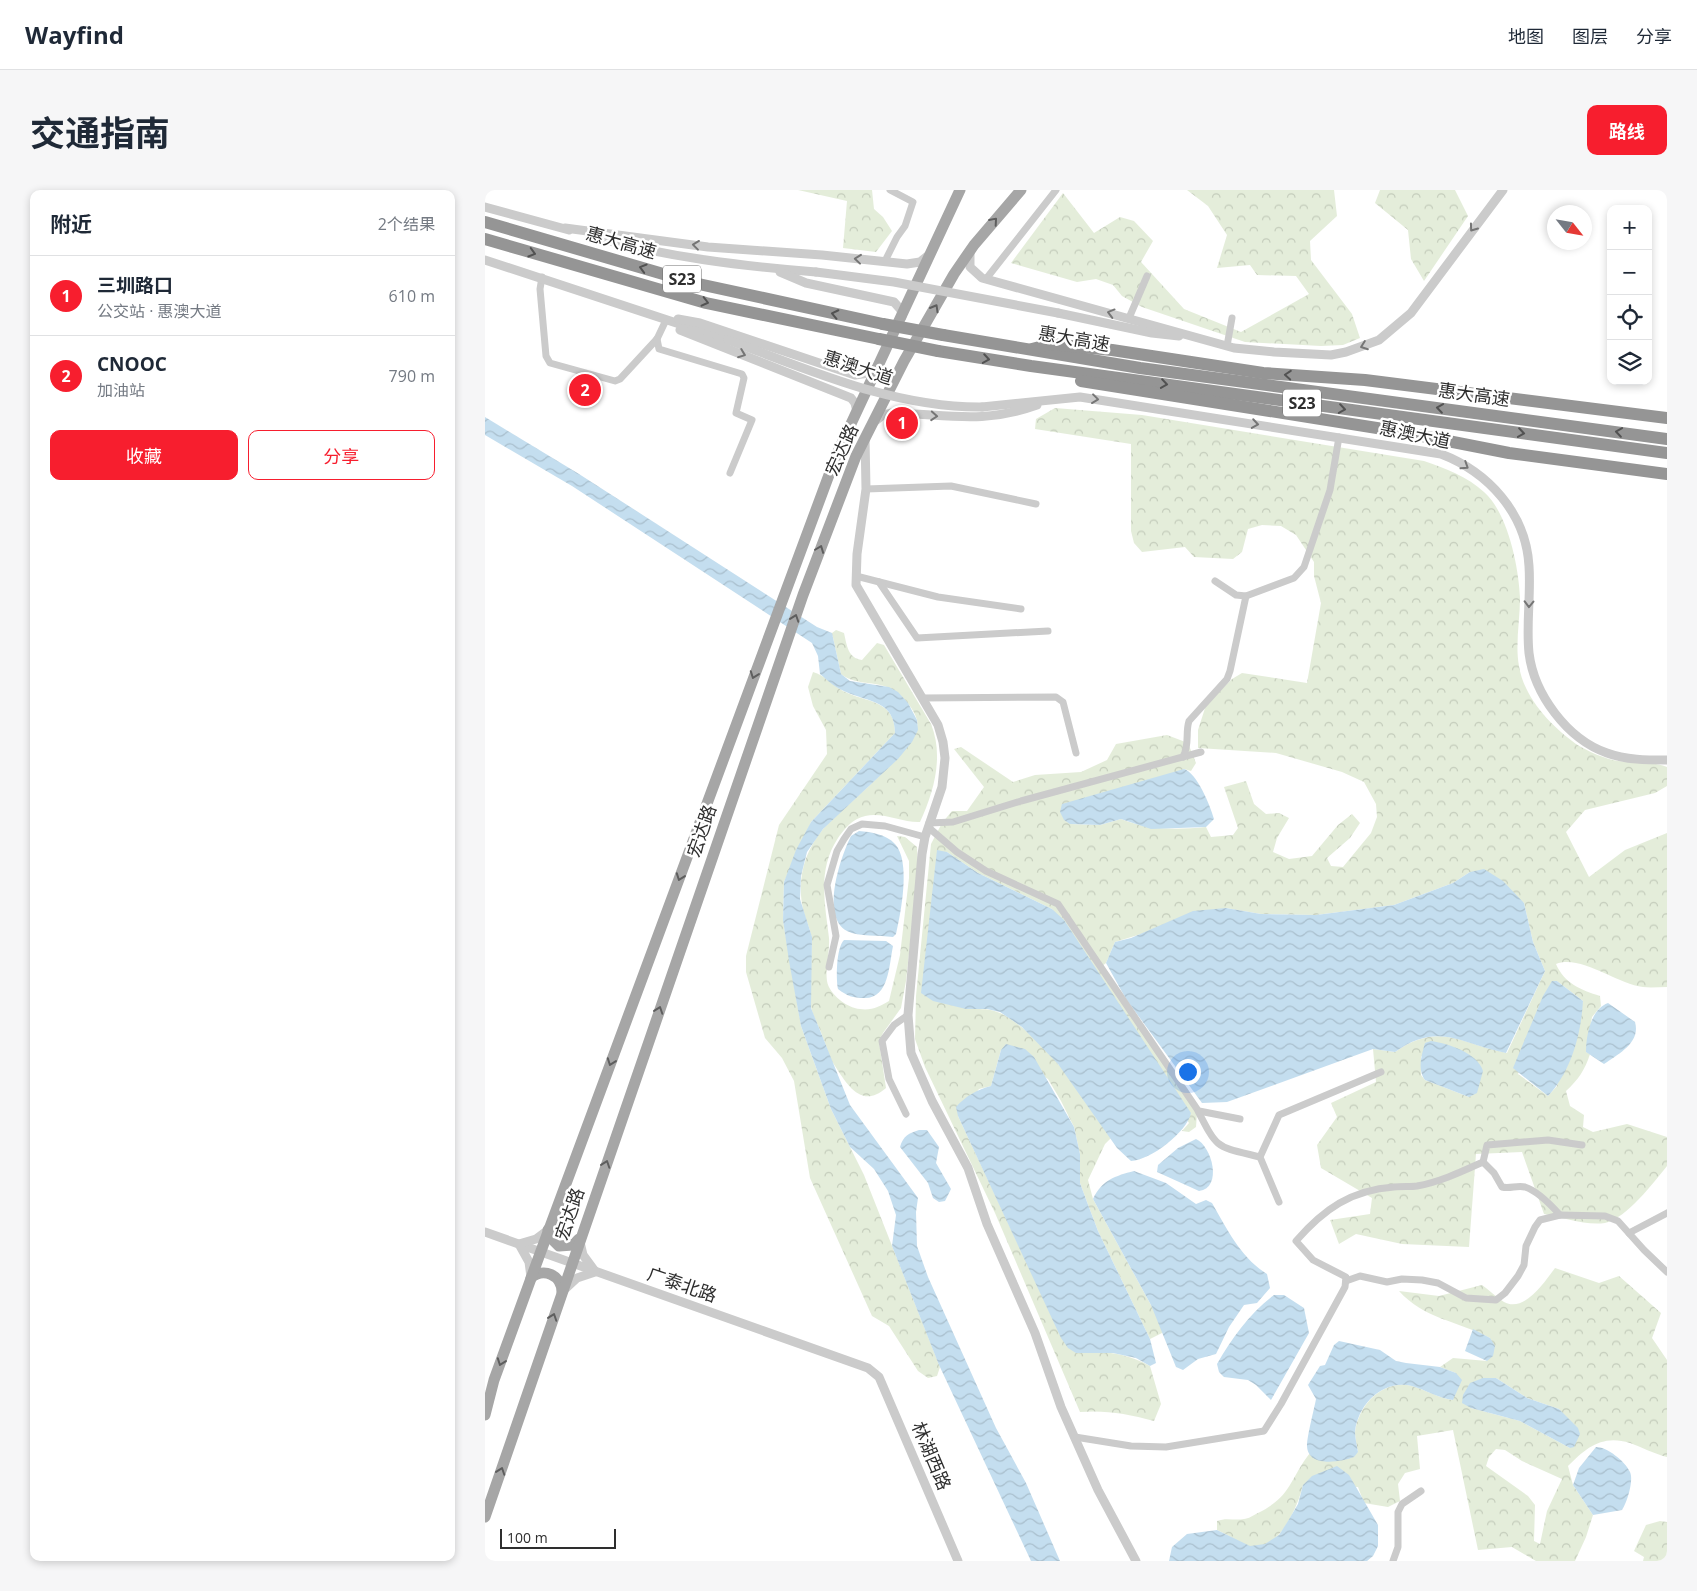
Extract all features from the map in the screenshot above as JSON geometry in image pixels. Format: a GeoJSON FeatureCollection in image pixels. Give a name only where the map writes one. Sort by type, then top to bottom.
{"type":"FeatureCollection","features":[{"type":"Feature","properties":{"kind":"highway","name":"惠大高速"},"geometry":{"type":"LineString","coordinates":[[485,222],[694,283],[883,324],[1140,368],[1667,439]]}},
{"type":"Feature","properties":{"kind":"highway","name":"惠大高速"},"geometry":{"type":"LineString","coordinates":[[485,239],[706,303],[938,351],[1031,366],[1667,453]]}},
{"type":"Feature","properties":{"kind":"highway"},"geometry":{"type":"LineString","coordinates":[[1029,350],[1051,344],[1095,348],[1263,373],[1365,380],[1667,418]]}},
{"type":"Feature","properties":{"kind":"highway"},"geometry":{"type":"LineString","coordinates":[[1031,366],[1061,378],[1402,432],[1509,453],[1667,474]]}},
{"type":"Feature","properties":{"kind":"main road","name":"宏达路"},"geometry":{"type":"LineString","coordinates":[[485,1415],[494,1380],[531,1278],[786,586],[836,456],[960,190]]}},
{"type":"Feature","properties":{"kind":"main road","name":"宏达路"},"geometry":{"type":"LineString","coordinates":[[485,1517],[787,640],[856,456],[909,353],[954,274],[974,245],[1021,190]]}},
{"type":"Feature","properties":{"kind":"main road"},"geometry":{"type":"LineString","coordinates":[[549,1230],[553,1241],[559,1246],[573,1245],[579,1240]]}},
{"type":"Feature","properties":{"kind":"main road"},"geometry":{"type":"LineString","coordinates":[[531,1278],[541,1273],[552,1274],[561,1283],[562,1292]]}},
{"type":"Feature","properties":{"kind":"street"},"geometry":{"type":"LineString","coordinates":[[885,261],[905,226],[913,202],[891,190]]}},
{"type":"Feature","properties":{"kind":"street"},"geometry":{"type":"LineString","coordinates":[[985,279],[1056,190]]}},
{"type":"Feature","properties":{"kind":"street"},"geometry":{"type":"LineString","coordinates":[[974,245],[969,258],[970,267],[975,274],[985,279],[1227,346],[1274,352],[1331,354],[1346,352],[1379,340],[1411,313],[1503,190]]}},
{"type":"Feature","properties":{"kind":"street"},"geometry":{"type":"LineString","coordinates":[[485,207],[667,254],[720,263],[894,282],[1152,333],[1194,337]]}},
{"type":"Feature","properties":{"kind":"street"},"geometry":{"type":"LineString","coordinates":[[565,228],[708,247],[916,263],[929,256],[934,247]]}},
{"type":"Feature","properties":{"kind":"street"},"geometry":{"type":"LineString","coordinates":[[485,260],[542,277],[665,320],[701,339],[851,398],[857,406],[855,416]]}},
{"type":"Feature","properties":{"kind":"street"},"geometry":{"type":"LineString","coordinates":[[770,268],[806,283],[893,302],[901,310],[901,317]]}},
{"type":"Feature","properties":{"kind":"street"},"geometry":{"type":"LineString","coordinates":[[1129,318],[1147,276]]}},
{"type":"Feature","properties":{"kind":"street"},"geometry":{"type":"LineString","coordinates":[[542,277],[540,289],[546,356],[550,364],[615,381],[624,376],[657,339],[665,320]]}},
{"type":"Feature","properties":{"kind":"street"},"geometry":{"type":"LineString","coordinates":[[665,320],[675,318],[701,323],[855,375],[869,373],[879,364]]}},
{"type":"Feature","properties":{"kind":"street"},"geometry":{"type":"LineString","coordinates":[[1227,346],[1232,318]]}},
{"type":"Feature","properties":{"kind":"street","name":"惠澳大道"},"geometry":{"type":"LineString","coordinates":[[665,320],[891,397],[941,406],[983,407],[1080,397],[1339,437],[1441,454],[1452,458],[1491,484],[1510,507],[1519,524],[1529,566],[1529,653],[1534,678],[1541,693],[1563,722],[1589,744],[1605,753],[1630,759],[1667,760]]}},
{"type":"Feature","properties":{"kind":"street"},"geometry":{"type":"LineString","coordinates":[[657,339],[659,350],[742,374],[744,378],[736,413],[752,420],[730,473]]}},
{"type":"Feature","properties":{"kind":"street"},"geometry":{"type":"LineString","coordinates":[[872,424],[879,417],[891,413],[972,418],[999,416],[1046,402]]}},
{"type":"Feature","properties":{"kind":"street"},"geometry":{"type":"LineString","coordinates":[[1215,581],[1236,594],[1245,596],[1294,578],[1303,567],[1330,490],[1339,437]]}},
{"type":"Feature","properties":{"kind":"street"},"geometry":{"type":"LineString","coordinates":[[865,438],[866,489],[856,585],[938,725],[945,758],[942,787],[925,838],[908,1015],[911,1053],[932,1101],[968,1168],[987,1224],[1035,1333],[1061,1407],[1099,1490],[1136,1561]]}},
{"type":"Feature","properties":{"kind":"street"},"geometry":{"type":"LineString","coordinates":[[866,489],[951,486],[1036,504]]}},
{"type":"Feature","properties":{"kind":"street"},"geometry":{"type":"LineString","coordinates":[[856,576],[939,597],[1021,608]]}},
{"type":"Feature","properties":{"kind":"street"},"geometry":{"type":"LineString","coordinates":[[879,582],[917,638],[1048,631]]}},
{"type":"Feature","properties":{"kind":"street"},"geometry":{"type":"LineString","coordinates":[[1183,757],[1189,738],[1187,727],[1189,721],[1227,679],[1245,596]]}},
{"type":"Feature","properties":{"kind":"street"},"geometry":{"type":"LineString","coordinates":[[922,698],[1056,697],[1063,702],[1076,754]]}},
{"type":"Feature","properties":{"kind":"street"},"geometry":{"type":"LineString","coordinates":[[928,826],[953,822],[1021,801],[1201,752]]}},
{"type":"Feature","properties":{"kind":"street"},"geometry":{"type":"LineString","coordinates":[[829,967],[836,936],[827,885],[837,851],[843,839],[851,829],[861,824],[885,826],[925,838]]}},
{"type":"Feature","properties":{"kind":"street"},"geometry":{"type":"LineString","coordinates":[[928,826],[957,852],[986,871],[1058,904],[1199,1112],[1213,1141],[1224,1148],[1260,1157]]}},
{"type":"Feature","properties":{"kind":"street"},"geometry":{"type":"LineString","coordinates":[[906,1114],[889,1079],[882,1041],[894,1025],[908,1015]]}},
{"type":"Feature","properties":{"kind":"street"},"geometry":{"type":"LineString","coordinates":[[1279,1202],[1260,1157],[1279,1115],[1381,1072]]}},
{"type":"Feature","properties":{"kind":"street"},"geometry":{"type":"LineString","coordinates":[[1199,1112],[1239,1119]]}},
{"type":"Feature","properties":{"kind":"street"},"geometry":{"type":"LineString","coordinates":[[1483,1162],[1487,1145],[1548,1140],[1582,1145]]}},
{"type":"Feature","properties":{"kind":"street"},"geometry":{"type":"LineString","coordinates":[[1075,1437],[1131,1446],[1166,1447],[1264,1431],[1309,1354],[1345,1287],[1346,1281],[1346,1277],[1313,1260],[1295,1241],[1332,1206],[1343,1200],[1376,1190],[1418,1186],[1483,1162]]}},
{"type":"Feature","properties":{"kind":"street"},"geometry":{"type":"LineString","coordinates":[[1483,1162],[1494,1173],[1502,1187],[1508,1189],[1523,1187],[1532,1190],[1559,1215]]}},
{"type":"Feature","properties":{"kind":"street"},"geometry":{"type":"LineString","coordinates":[[1629,1233],[1667,1213]]}},
{"type":"Feature","properties":{"kind":"street"},"geometry":{"type":"LineString","coordinates":[[1346,1281],[1360,1276],[1387,1282],[1402,1279],[1421,1280],[1438,1283],[1466,1298],[1495,1300],[1505,1293],[1519,1276],[1524,1265],[1526,1246],[1540,1220],[1559,1215],[1605,1216],[1618,1221],[1667,1272]]}},
{"type":"Feature","properties":{"kind":"street"},"geometry":{"type":"LineString","coordinates":[[531,1278],[529,1262],[519,1244],[536,1239],[549,1230]]}},
{"type":"Feature","properties":{"kind":"street","name":"广泰北路"},"geometry":{"type":"LineString","coordinates":[[485,1232],[868,1368]]}},
{"type":"Feature","properties":{"kind":"street"},"geometry":{"type":"LineString","coordinates":[[562,1292],[577,1278],[596,1272],[583,1255],[579,1240]]}},
{"type":"Feature","properties":{"kind":"street","name":"林湖西路"},"geometry":{"type":"LineString","coordinates":[[868,1368],[879,1377],[959,1561]]}},
{"type":"Feature","properties":{"kind":"street"},"geometry":{"type":"LineString","coordinates":[[1393,1561],[1398,1547],[1398,1512],[1402,1504],[1421,1491]]}},
{"type":"Feature","properties":{"kind":"green space"},"geometry":{"type":"Polygon","coordinates":[[[798,190],[872,190],[874,209],[883,217],[892,231],[876,252],[843,248],[847,201],[798,190]]]}},
{"type":"Feature","properties":{"kind":"green space"},"geometry":{"type":"Polygon","coordinates":[[[1187,190],[1334,190],[1337,216],[1310,241],[1311,260],[1352,314],[1360,338],[1343,345],[1321,346],[1245,342],[1142,307],[1122,296],[1113,285],[1096,279],[1077,282],[1011,263],[1063,193],[1094,233],[1120,217],[1134,221],[1153,241],[1141,262],[1184,309],[1241,332],[1309,294],[1296,276],[1257,275],[1250,265],[1217,268],[1227,235],[1208,206],[1187,190]]]}},
{"type":"Feature","properties":{"kind":"green space"},"geometry":{"type":"Polygon","coordinates":[[[1380,190],[1455,190],[1468,216],[1424,281],[1411,259],[1408,230],[1375,203],[1380,190]]]}},
{"type":"Feature","properties":{"kind":"green space"},"geometry":{"type":"Polygon","coordinates":[[[1055,408],[1142,415],[1424,461],[1464,477],[1484,492],[1492,501],[1500,513],[1511,542],[1520,598],[1519,666],[1527,689],[1540,710],[1557,729],[1576,744],[1602,757],[1624,762],[1649,763],[1667,767],[1667,786],[1655,793],[1585,810],[1566,832],[1589,877],[1625,850],[1667,833],[1667,987],[1633,985],[1576,963],[1556,964],[1559,971],[1568,981],[1600,996],[1601,1006],[1592,1017],[1586,1052],[1590,1054],[1586,1065],[1581,1074],[1566,1091],[1570,1106],[1584,1115],[1583,1127],[1593,1132],[1627,1124],[1667,1137],[1667,1166],[1631,1207],[1613,1220],[1598,1224],[1544,1214],[1522,1152],[1476,1154],[1469,1247],[1402,1244],[1356,1234],[1339,1244],[1330,1220],[1370,1214],[1372,1198],[1321,1168],[1317,1145],[1337,1117],[1331,1103],[1376,1082],[1373,1049],[1395,1052],[1411,1043],[1438,1036],[1507,1053],[1545,971],[1533,942],[1524,903],[1470,872],[1453,883],[1394,905],[1316,915],[1261,914],[1226,908],[1115,942],[1106,963],[1101,967],[1197,1113],[1196,1127],[1189,1132],[1182,1131],[1189,1123],[1052,909],[978,873],[947,852],[966,1009],[996,1011],[1032,1035],[1062,1068],[1111,1138],[1105,1144],[1088,1180],[1093,1199],[1164,1332],[1150,1339],[1098,1231],[1080,1183],[1080,1154],[1074,1127],[1048,1079],[1001,1050],[991,1086],[979,1089],[958,1116],[1033,1276],[1076,1353],[1096,1352],[1124,1355],[1150,1366],[1161,1404],[1154,1421],[1117,1413],[1080,1412],[995,1213],[925,1067],[915,1039],[916,996],[931,844],[942,823],[952,811],[967,811],[984,787],[954,749],[961,747],[1013,782],[1035,775],[1081,772],[1107,760],[1116,744],[1167,735],[1188,743],[1196,763],[1191,771],[1184,769],[1070,824],[1100,825],[1121,819],[1131,823],[1162,828],[1206,827],[1211,837],[1233,835],[1238,828],[1224,787],[1246,781],[1254,804],[1266,814],[1279,813],[1289,818],[1277,838],[1273,852],[1289,859],[1312,856],[1338,825],[1352,814],[1360,823],[1350,838],[1327,858],[1331,866],[1343,867],[1371,833],[1377,817],[1376,804],[1364,782],[1342,772],[1276,753],[1198,748],[1198,730],[1206,705],[1232,679],[1242,673],[1307,683],[1321,603],[1314,576],[1314,562],[1296,535],[1281,526],[1262,525],[1248,529],[1242,552],[1233,559],[1194,557],[1185,547],[1142,552],[1134,543],[1131,531],[1131,444],[1035,429],[1036,419],[1055,408]],[[1557,981],[1518,1074],[1548,1096],[1557,1086],[1583,1001],[1557,981]],[[1421,1056],[1421,1075],[1425,1080],[1469,1097],[1421,1056]]]}},
{"type":"Feature","properties":{"kind":"green space"},"geometry":{"type":"Polygon","coordinates":[[[836,630],[844,633],[849,651],[857,659],[862,660],[877,643],[884,645],[931,724],[937,749],[936,774],[920,822],[880,815],[865,816],[857,819],[838,838],[827,862],[824,887],[829,938],[828,986],[839,1000],[844,1003],[855,1008],[872,1009],[889,1001],[900,955],[909,878],[909,861],[897,836],[905,837],[917,847],[918,871],[906,981],[901,1008],[883,1033],[879,1042],[886,1088],[870,1096],[863,1096],[856,1092],[840,1074],[831,1060],[812,1011],[810,974],[812,939],[804,913],[801,880],[806,858],[816,838],[832,819],[879,776],[908,745],[916,731],[917,720],[909,705],[892,689],[852,680],[841,674],[832,633],[836,630]]]}},
{"type":"Feature","properties":{"kind":"green space"},"geometry":{"type":"Polygon","coordinates":[[[813,672],[821,675],[843,691],[885,708],[894,722],[895,733],[811,822],[784,882],[783,920],[801,1026],[831,1109],[864,1175],[940,1367],[937,1376],[928,1378],[918,1371],[889,1326],[872,1316],[810,1178],[794,1081],[782,1058],[765,1038],[746,972],[746,956],[779,825],[827,754],[826,730],[813,706],[808,687],[813,672]]]}},
{"type":"Feature","properties":{"kind":"green space"},"geometry":{"type":"Polygon","coordinates":[[[1555,1268],[1599,1283],[1619,1276],[1661,1313],[1652,1338],[1667,1360],[1667,1457],[1630,1443],[1611,1440],[1588,1448],[1568,1466],[1573,1485],[1593,1515],[1575,1561],[1536,1561],[1512,1547],[1478,1550],[1453,1430],[1417,1436],[1420,1469],[1405,1473],[1398,1484],[1400,1501],[1388,1507],[1364,1503],[1358,1487],[1303,1485],[1297,1505],[1285,1527],[1269,1543],[1259,1547],[1248,1546],[1217,1530],[1217,1521],[1247,1518],[1269,1507],[1278,1500],[1289,1487],[1310,1453],[1318,1460],[1358,1452],[1355,1432],[1357,1422],[1367,1403],[1382,1390],[1391,1386],[1412,1386],[1442,1398],[1453,1400],[1456,1373],[1440,1367],[1453,1358],[1487,1361],[1490,1338],[1430,1314],[1419,1308],[1399,1291],[1439,1296],[1482,1285],[1504,1302],[1519,1303],[1527,1300],[1534,1294],[1555,1268]],[[1496,1378],[1471,1408],[1520,1421],[1570,1448],[1564,1415],[1559,1409],[1527,1398],[1496,1378]],[[1496,1449],[1489,1457],[1486,1466],[1528,1496],[1535,1505],[1534,1541],[1540,1544],[1547,1511],[1562,1479],[1522,1461],[1505,1450],[1496,1449]]]}},
{"type":"Feature","properties":{"kind":"green space"},"geometry":{"type":"Polygon","coordinates":[[[1660,1521],[1667,1522],[1667,1561],[1643,1561],[1644,1557],[1634,1551],[1646,1525],[1660,1521]]]}},
{"type":"Feature","properties":{"kind":"water"},"geometry":{"type":"Polygon","coordinates":[[[485,417],[579,474],[817,627],[832,633],[841,674],[850,681],[889,687],[898,692],[908,703],[917,720],[918,730],[912,742],[898,759],[823,829],[807,852],[801,876],[800,899],[812,937],[811,1008],[850,1105],[918,1198],[916,1212],[917,1246],[928,1277],[996,1428],[1026,1483],[1060,1561],[1031,1561],[939,1365],[892,1246],[896,1215],[888,1191],[874,1169],[850,1147],[831,1109],[801,1026],[783,920],[784,882],[796,850],[811,822],[895,733],[891,714],[879,704],[842,690],[820,674],[818,656],[812,643],[572,486],[485,435],[485,417]]]}},
{"type":"Feature","properties":{"kind":"water"},"geometry":{"type":"Polygon","coordinates":[[[1184,769],[1198,783],[1214,819],[1206,827],[1151,829],[1121,819],[1100,825],[1070,824],[1064,820],[1060,812],[1062,804],[1184,769]]]}},
{"type":"Feature","properties":{"kind":"water"},"geometry":{"type":"Polygon","coordinates":[[[859,831],[887,838],[895,844],[900,852],[904,874],[902,901],[896,934],[893,937],[863,935],[847,931],[839,923],[835,913],[835,885],[842,857],[851,836],[859,831]]]}},
{"type":"Feature","properties":{"kind":"water"},"geometry":{"type":"Polygon","coordinates":[[[937,850],[947,852],[978,873],[1052,909],[1064,920],[1191,1113],[1183,1128],[1167,1144],[1148,1156],[1131,1161],[1117,1148],[1058,1064],[1022,1027],[1000,1012],[987,1009],[966,1009],[933,1001],[921,993],[937,850]]]}},
{"type":"Feature","properties":{"kind":"water"},"geometry":{"type":"Polygon","coordinates":[[[1484,869],[1503,881],[1524,903],[1533,942],[1545,971],[1506,1053],[1450,1038],[1437,1036],[1424,1038],[1395,1052],[1373,1049],[1227,1102],[1202,1103],[1126,999],[1106,963],[1115,942],[1131,938],[1193,911],[1226,908],[1261,914],[1316,915],[1394,905],[1453,883],[1470,872],[1484,869]]]}},
{"type":"Feature","properties":{"kind":"water"},"geometry":{"type":"Polygon","coordinates":[[[844,940],[886,941],[893,946],[889,971],[879,993],[872,997],[853,997],[838,989],[838,956],[844,940]]]}},
{"type":"Feature","properties":{"kind":"water"},"geometry":{"type":"Polygon","coordinates":[[[1552,981],[1557,981],[1583,1001],[1580,1027],[1569,1064],[1548,1096],[1513,1068],[1543,996],[1552,981]]]}},
{"type":"Feature","properties":{"kind":"water"},"geometry":{"type":"Polygon","coordinates":[[[1608,1003],[1635,1022],[1636,1029],[1632,1042],[1622,1052],[1604,1064],[1586,1052],[1586,1045],[1588,1031],[1597,1011],[1608,1003]]]}},
{"type":"Feature","properties":{"kind":"water"},"geometry":{"type":"Polygon","coordinates":[[[1431,1041],[1461,1050],[1475,1059],[1483,1071],[1477,1093],[1469,1097],[1425,1080],[1421,1071],[1422,1057],[1425,1043],[1431,1041]]]}},
{"type":"Feature","properties":{"kind":"water"},"geometry":{"type":"Polygon","coordinates":[[[1006,1044],[1025,1049],[1034,1057],[1074,1127],[1080,1154],[1080,1183],[1098,1231],[1150,1339],[1156,1363],[1150,1366],[1136,1358],[1113,1353],[1076,1353],[1068,1348],[1061,1338],[958,1116],[956,1107],[960,1103],[981,1089],[991,1086],[1001,1050],[1006,1044]]]}},
{"type":"Feature","properties":{"kind":"water"},"geometry":{"type":"Polygon","coordinates":[[[919,1130],[927,1130],[939,1147],[936,1163],[951,1189],[945,1201],[939,1202],[933,1198],[928,1183],[900,1147],[907,1135],[919,1130]]]}},
{"type":"Feature","properties":{"kind":"water"},"geometry":{"type":"Polygon","coordinates":[[[1196,1139],[1207,1150],[1213,1166],[1211,1183],[1199,1191],[1157,1172],[1158,1165],[1178,1148],[1196,1139]]]}},
{"type":"Feature","properties":{"kind":"water"},"geometry":{"type":"Polygon","coordinates":[[[1134,1171],[1166,1183],[1196,1204],[1206,1200],[1212,1203],[1242,1251],[1267,1274],[1270,1288],[1257,1303],[1244,1305],[1229,1327],[1216,1354],[1198,1359],[1183,1370],[1176,1367],[1151,1305],[1093,1199],[1105,1183],[1134,1171]]]}},
{"type":"Feature","properties":{"kind":"water"},"geometry":{"type":"Polygon","coordinates":[[[1274,1295],[1284,1295],[1304,1308],[1309,1333],[1271,1400],[1248,1380],[1224,1377],[1219,1372],[1217,1364],[1242,1326],[1274,1295]]]}},
{"type":"Feature","properties":{"kind":"water"},"geometry":{"type":"Polygon","coordinates":[[[1473,1329],[1490,1338],[1495,1346],[1493,1356],[1487,1361],[1465,1351],[1473,1329]]]}},
{"type":"Feature","properties":{"kind":"water"},"geometry":{"type":"Polygon","coordinates":[[[1339,1341],[1380,1350],[1396,1361],[1440,1367],[1456,1373],[1462,1380],[1453,1400],[1442,1398],[1412,1386],[1391,1386],[1382,1390],[1367,1403],[1361,1412],[1355,1432],[1358,1452],[1354,1457],[1334,1462],[1319,1460],[1313,1458],[1307,1446],[1316,1399],[1308,1385],[1320,1366],[1325,1365],[1334,1345],[1339,1341]]]}},
{"type":"Feature","properties":{"kind":"water"},"geometry":{"type":"Polygon","coordinates":[[[1483,1378],[1496,1378],[1527,1398],[1559,1409],[1578,1428],[1580,1434],[1574,1447],[1570,1448],[1520,1421],[1471,1408],[1462,1403],[1463,1395],[1470,1383],[1483,1378]]]}},
{"type":"Feature","properties":{"kind":"water"},"geometry":{"type":"Polygon","coordinates":[[[1596,1447],[1605,1449],[1615,1455],[1630,1472],[1629,1491],[1622,1510],[1593,1515],[1573,1485],[1579,1468],[1596,1447]]]}},
{"type":"Feature","properties":{"kind":"water"},"geometry":{"type":"Polygon","coordinates":[[[1337,1466],[1349,1475],[1378,1525],[1378,1546],[1373,1556],[1367,1561],[1169,1561],[1172,1547],[1187,1534],[1217,1530],[1250,1546],[1265,1544],[1279,1535],[1298,1504],[1303,1485],[1312,1476],[1337,1466]]]}},
{"type":"Feature","properties":{"kind":"place","name":"CNOOC"},"geometry":{"type":"Point","coordinates":[585,390]}},
{"type":"Feature","properties":{"kind":"place","name":"三圳路口"},"geometry":{"type":"Point","coordinates":[902,423]}}]}
